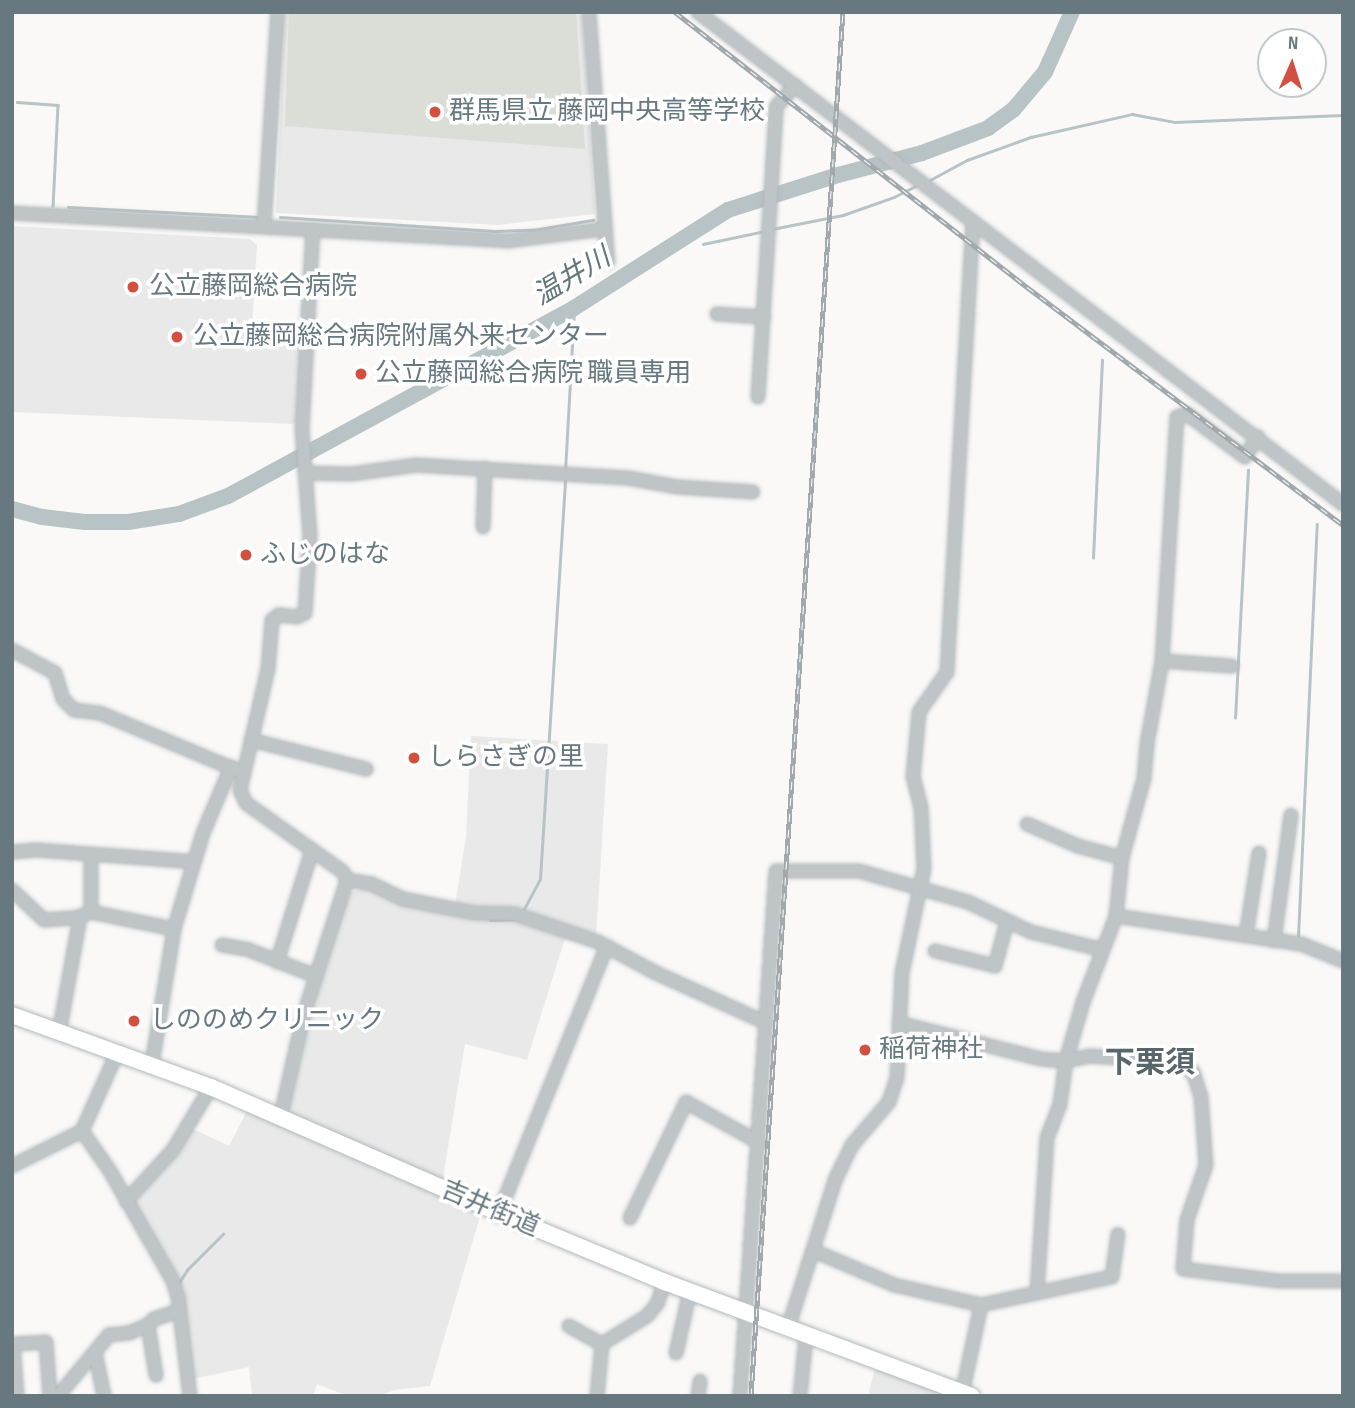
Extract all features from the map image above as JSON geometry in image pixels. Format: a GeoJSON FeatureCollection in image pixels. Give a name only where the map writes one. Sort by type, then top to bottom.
{"type":"FeatureCollection","features":[{"type":"Feature","properties":{"kind":"main road","name":"吉井街道"},"geometry":{"type":"LineString","coordinates":[[12,1015],[152,1064],[281,1115],[499,1213],[690,1292],[967,1395]]}},
{"type":"Feature","properties":{"kind":"street"},"geometry":{"type":"LineString","coordinates":[[264,226],[278,12]]}},
{"type":"Feature","properties":{"kind":"street"},"geometry":{"type":"LineString","coordinates":[[590,12],[608,262]]}},
{"type":"Feature","properties":{"kind":"street"},"geometry":{"type":"LineString","coordinates":[[698,12],[1343,504]]}},
{"type":"Feature","properties":{"kind":"street"},"geometry":{"type":"LineString","coordinates":[[758,397],[776,107],[794,85]]}},
{"type":"Feature","properties":{"kind":"street"},"geometry":{"type":"LineString","coordinates":[[12,213],[507,241],[604,229]]}},
{"type":"Feature","properties":{"kind":"street"},"geometry":{"type":"LineString","coordinates":[[788,1328],[836,1178],[852,1146],[889,1102],[897,1078],[902,973],[925,848],[921,808],[913,777],[919,712],[947,672],[973,222]]}},
{"type":"Feature","properties":{"kind":"street"},"geometry":{"type":"LineString","coordinates":[[152,1064],[174,929],[203,833],[251,740],[268,669],[272,620],[279,615],[297,617],[305,613],[310,536],[302,430],[313,229]]}},
{"type":"Feature","properties":{"kind":"street"},"geometry":{"type":"LineString","coordinates":[[716,314],[764,317]]}},
{"type":"Feature","properties":{"kind":"street"},"geometry":{"type":"LineString","coordinates":[[1037,1293],[1047,1138],[1060,1104],[1066,1061],[1116,916],[1122,858],[1144,778],[1147,744],[1162,661],[1177,417],[1187,414],[1245,457],[1258,437]]}},
{"type":"Feature","properties":{"kind":"street"},"geometry":{"type":"LineString","coordinates":[[305,473],[352,474],[416,465],[485,468],[753,492]]}},
{"type":"Feature","properties":{"kind":"street"},"geometry":{"type":"LineString","coordinates":[[483,527],[485,468]]}},
{"type":"Feature","properties":{"kind":"street"},"geometry":{"type":"LineString","coordinates":[[12,650],[55,673],[63,699],[74,710],[100,713],[237,770]]}},
{"type":"Feature","properties":{"kind":"street"},"geometry":{"type":"LineString","coordinates":[[1162,661],[1232,666]]}},
{"type":"Feature","properties":{"kind":"street"},"geometry":{"type":"LineString","coordinates":[[251,740],[366,769]]}},
{"type":"Feature","properties":{"kind":"street"},"geometry":{"type":"LineString","coordinates":[[237,770],[240,790],[246,803],[343,872],[347,880],[304,1014],[281,1115]]}},
{"type":"Feature","properties":{"kind":"street"},"geometry":{"type":"LineString","coordinates":[[1274,941],[1291,815]]}},
{"type":"Feature","properties":{"kind":"street"},"geometry":{"type":"LineString","coordinates":[[1027,824],[1078,846],[1122,858]]}},
{"type":"Feature","properties":{"kind":"street"},"geometry":{"type":"LineString","coordinates":[[277,962],[312,850]]}},
{"type":"Feature","properties":{"kind":"street"},"geometry":{"type":"LineString","coordinates":[[12,852],[91,854],[194,862]]}},
{"type":"Feature","properties":{"kind":"street"},"geometry":{"type":"LineString","coordinates":[[1246,936],[1259,853]]}},
{"type":"Feature","properties":{"kind":"street"},"geometry":{"type":"LineString","coordinates":[[59,1033],[86,914],[91,854]]}},
{"type":"Feature","properties":{"kind":"street"},"geometry":{"type":"LineString","coordinates":[[740,1396],[760,1143],[764,1021],[776,871],[859,871],[968,902],[1031,932],[1103,950]]}},
{"type":"Feature","properties":{"kind":"street"},"geometry":{"type":"LineString","coordinates":[[347,880],[372,884],[403,899],[474,913],[515,914],[607,946],[656,973],[764,1021]]}},
{"type":"Feature","properties":{"kind":"street"},"geometry":{"type":"LineString","coordinates":[[12,890],[44,920],[86,914],[174,929]]}},
{"type":"Feature","properties":{"kind":"street"},"geometry":{"type":"LineString","coordinates":[[1116,916],[1301,944],[1343,961]]}},
{"type":"Feature","properties":{"kind":"street"},"geometry":{"type":"LineString","coordinates":[[935,951],[995,966],[1007,922]]}},
{"type":"Feature","properties":{"kind":"street"},"geometry":{"type":"LineString","coordinates":[[222,945],[249,950],[316,976]]}},
{"type":"Feature","properties":{"kind":"street"},"geometry":{"type":"LineString","coordinates":[[499,1213],[607,946]]}},
{"type":"Feature","properties":{"kind":"street"},"geometry":{"type":"LineString","coordinates":[[899,1023],[1041,1059],[1066,1061],[1089,1056],[1166,1061],[1193,1072],[1201,1096],[1206,1165],[1187,1220],[1183,1269],[1278,1281],[1343,1281]]}},
{"type":"Feature","properties":{"kind":"street"},"geometry":{"type":"LineString","coordinates":[[12,1166],[82,1131],[118,1052]]}},
{"type":"Feature","properties":{"kind":"street"},"geometry":{"type":"LineString","coordinates":[[126,1201],[173,1150],[211,1087]]}},
{"type":"Feature","properties":{"kind":"street"},"geometry":{"type":"LineString","coordinates":[[630,1218],[686,1102],[760,1143]]}},
{"type":"Feature","properties":{"kind":"street"},"geometry":{"type":"LineString","coordinates":[[82,1131],[94,1144],[173,1281],[180,1311],[190,1396]]}},
{"type":"Feature","properties":{"kind":"street"},"geometry":{"type":"LineString","coordinates":[[814,1251],[894,1285],[981,1305],[1112,1277],[1118,1234]]}},
{"type":"Feature","properties":{"kind":"street"},"geometry":{"type":"LineString","coordinates":[[602,1344],[647,1316],[657,1304],[665,1282]]}},
{"type":"Feature","properties":{"kind":"street"},"geometry":{"type":"LineString","coordinates":[[676,1353],[690,1292]]}},
{"type":"Feature","properties":{"kind":"street"},"geometry":{"type":"LineString","coordinates":[[967,1395],[981,1305]]}},
{"type":"Feature","properties":{"kind":"street"},"geometry":{"type":"LineString","coordinates":[[63,1394],[108,1335],[129,1333],[148,1325],[154,1319],[180,1311]]}},
{"type":"Feature","properties":{"kind":"street"},"geometry":{"type":"LineString","coordinates":[[148,1325],[156,1375]]}},
{"type":"Feature","properties":{"kind":"street"},"geometry":{"type":"LineString","coordinates":[[569,1326],[602,1344]]}},
{"type":"Feature","properties":{"kind":"street"},"geometry":{"type":"LineString","coordinates":[[800,1396],[806,1336]]}},
{"type":"Feature","properties":{"kind":"street"},"geometry":{"type":"LineString","coordinates":[[17,1396],[13,1344],[46,1342],[50,1396]]}},
{"type":"Feature","properties":{"kind":"street"},"geometry":{"type":"LineString","coordinates":[[597,1396],[602,1344]]}},
{"type":"Feature","properties":{"kind":"street"},"geometry":{"type":"LineString","coordinates":[[95,1352],[104,1396]]}},
{"type":"Feature","properties":{"kind":"street"},"geometry":{"type":"LineString","coordinates":[[698,1396],[700,1381]]}},
{"type":"Feature","properties":{"kind":"shaded area","name":"群馬県立 藤岡中央高等学校"},"geometry":{"type":"Polygon","coordinates":[[[285,12],[582,12],[595,214],[498,225],[276,213],[285,12]]]}},
{"type":"Feature","properties":{"kind":"shaded area"},"geometry":{"type":"Polygon","coordinates":[[[289,12],[576,12],[585,149],[285,126],[289,12]]]}},
{"type":"Feature","properties":{"kind":"shaded area","name":"公立藤岡総合病院"},"geometry":{"type":"Polygon","coordinates":[[[12,226],[250,239],[257,245],[252,330],[299,333],[302,338],[298,420],[293,424],[12,412],[12,226]]]}},
{"type":"Feature","properties":{"kind":"shaded area"},"geometry":{"type":"Polygon","coordinates":[[[471,736],[608,744],[596,938],[455,906],[466,837],[471,736]]]}},
{"type":"Feature","properties":{"kind":"shaded area"},"geometry":{"type":"Polygon","coordinates":[[[371,887],[512,917],[566,935],[527,1060],[465,1044],[442,1184],[292,1116],[288,1106],[308,1015],[348,893],[371,887]]]}},
{"type":"Feature","properties":{"kind":"shaded area"},"geometry":{"type":"Polygon","coordinates":[[[248,1109],[481,1213],[430,1386],[395,1390],[381,1395],[348,1396],[317,1384],[313,1396],[252,1396],[249,1367],[193,1379],[181,1289],[130,1202],[191,1128],[229,1146],[248,1109]]]}},
{"type":"Feature","properties":{"kind":"shaded area"},"geometry":{"type":"Polygon","coordinates":[[[875,1368],[937,1389],[936,1396],[868,1396],[875,1368]]]}},
{"type":"Feature","properties":{"kind":"waterway","name":"温井川"},"geometry":{"type":"LineString","coordinates":[[12,509],[42,517],[85,522],[128,522],[179,514],[228,496],[574,308],[728,210],[838,175],[922,153],[988,128],[1013,110],[1045,72],[1072,12]]}},
{"type":"Feature","properties":{"kind":"waterway"},"geometry":{"type":"LineString","coordinates":[[17,102],[58,105],[53,206]]}},
{"type":"Feature","properties":{"kind":"waterway"},"geometry":{"type":"LineString","coordinates":[[930,180],[967,160],[1031,137],[1132,114],[1175,122],[1343,115]]}},
{"type":"Feature","properties":{"kind":"waterway"},"geometry":{"type":"LineString","coordinates":[[772,229],[843,215],[894,197],[918,185]]}},
{"type":"Feature","properties":{"kind":"waterway"},"geometry":{"type":"LineString","coordinates":[[68,207],[260,217]]}},
{"type":"Feature","properties":{"kind":"waterway"},"geometry":{"type":"LineString","coordinates":[[280,217],[495,231],[533,230],[593,220]]}},
{"type":"Feature","properties":{"kind":"waterway"},"geometry":{"type":"LineString","coordinates":[[703,244],[765,231]]}},
{"type":"Feature","properties":{"kind":"waterway"},"geometry":{"type":"LineString","coordinates":[[565,471],[574,308]]}},
{"type":"Feature","properties":{"kind":"waterway"},"geometry":{"type":"LineString","coordinates":[[1093,558],[1102,360]]}},
{"type":"Feature","properties":{"kind":"waterway"},"geometry":{"type":"LineString","coordinates":[[1235,718],[1248,470]]}},
{"type":"Feature","properties":{"kind":"waterway"},"geometry":{"type":"LineString","coordinates":[[523,911],[540,879],[565,478]]}},
{"type":"Feature","properties":{"kind":"waterway"},"geometry":{"type":"LineString","coordinates":[[1298,937],[1317,524]]}},
{"type":"Feature","properties":{"kind":"waterway"},"geometry":{"type":"LineString","coordinates":[[490,920],[517,919]]}},
{"type":"Feature","properties":{"kind":"waterway"},"geometry":{"type":"LineString","coordinates":[[178,1284],[187,1270],[223,1234]]}},
{"type":"Feature","properties":{"kind":"railway"},"geometry":{"type":"LineString","coordinates":[[675,12],[1027,287],[1343,525]]}},
{"type":"Feature","properties":{"kind":"railway"},"geometry":{"type":"LineString","coordinates":[[751,1396],[843,12]]}},
{"type":"Feature","properties":{"kind":"place","name":"群馬県立 藤岡中央高等学校"},"geometry":{"type":"Point","coordinates":[435,112]}},
{"type":"Feature","properties":{"kind":"place","name":"公立藤岡総合病院"},"geometry":{"type":"Point","coordinates":[133,287]}},
{"type":"Feature","properties":{"kind":"place","name":"公立藤岡総合病院附属外来センター"},"geometry":{"type":"Point","coordinates":[177,337]}},
{"type":"Feature","properties":{"kind":"place","name":"公立藤岡総合病院 職員専用"},"geometry":{"type":"Point","coordinates":[361,374]}},
{"type":"Feature","properties":{"kind":"place","name":"ふじのはな"},"geometry":{"type":"Point","coordinates":[246,555]}},
{"type":"Feature","properties":{"kind":"place","name":"しらさぎの里"},"geometry":{"type":"Point","coordinates":[414,758]}},
{"type":"Feature","properties":{"kind":"place","name":"しののめクリニック"},"geometry":{"type":"Point","coordinates":[134,1021]}},
{"type":"Feature","properties":{"kind":"place","name":"稲荷神社"},"geometry":{"type":"Point","coordinates":[865,1050]}},
{"type":"Feature","properties":{"kind":"district","name":"下栗須"},"geometry":{"type":"Point","coordinates":[1150,1063]}}]}
